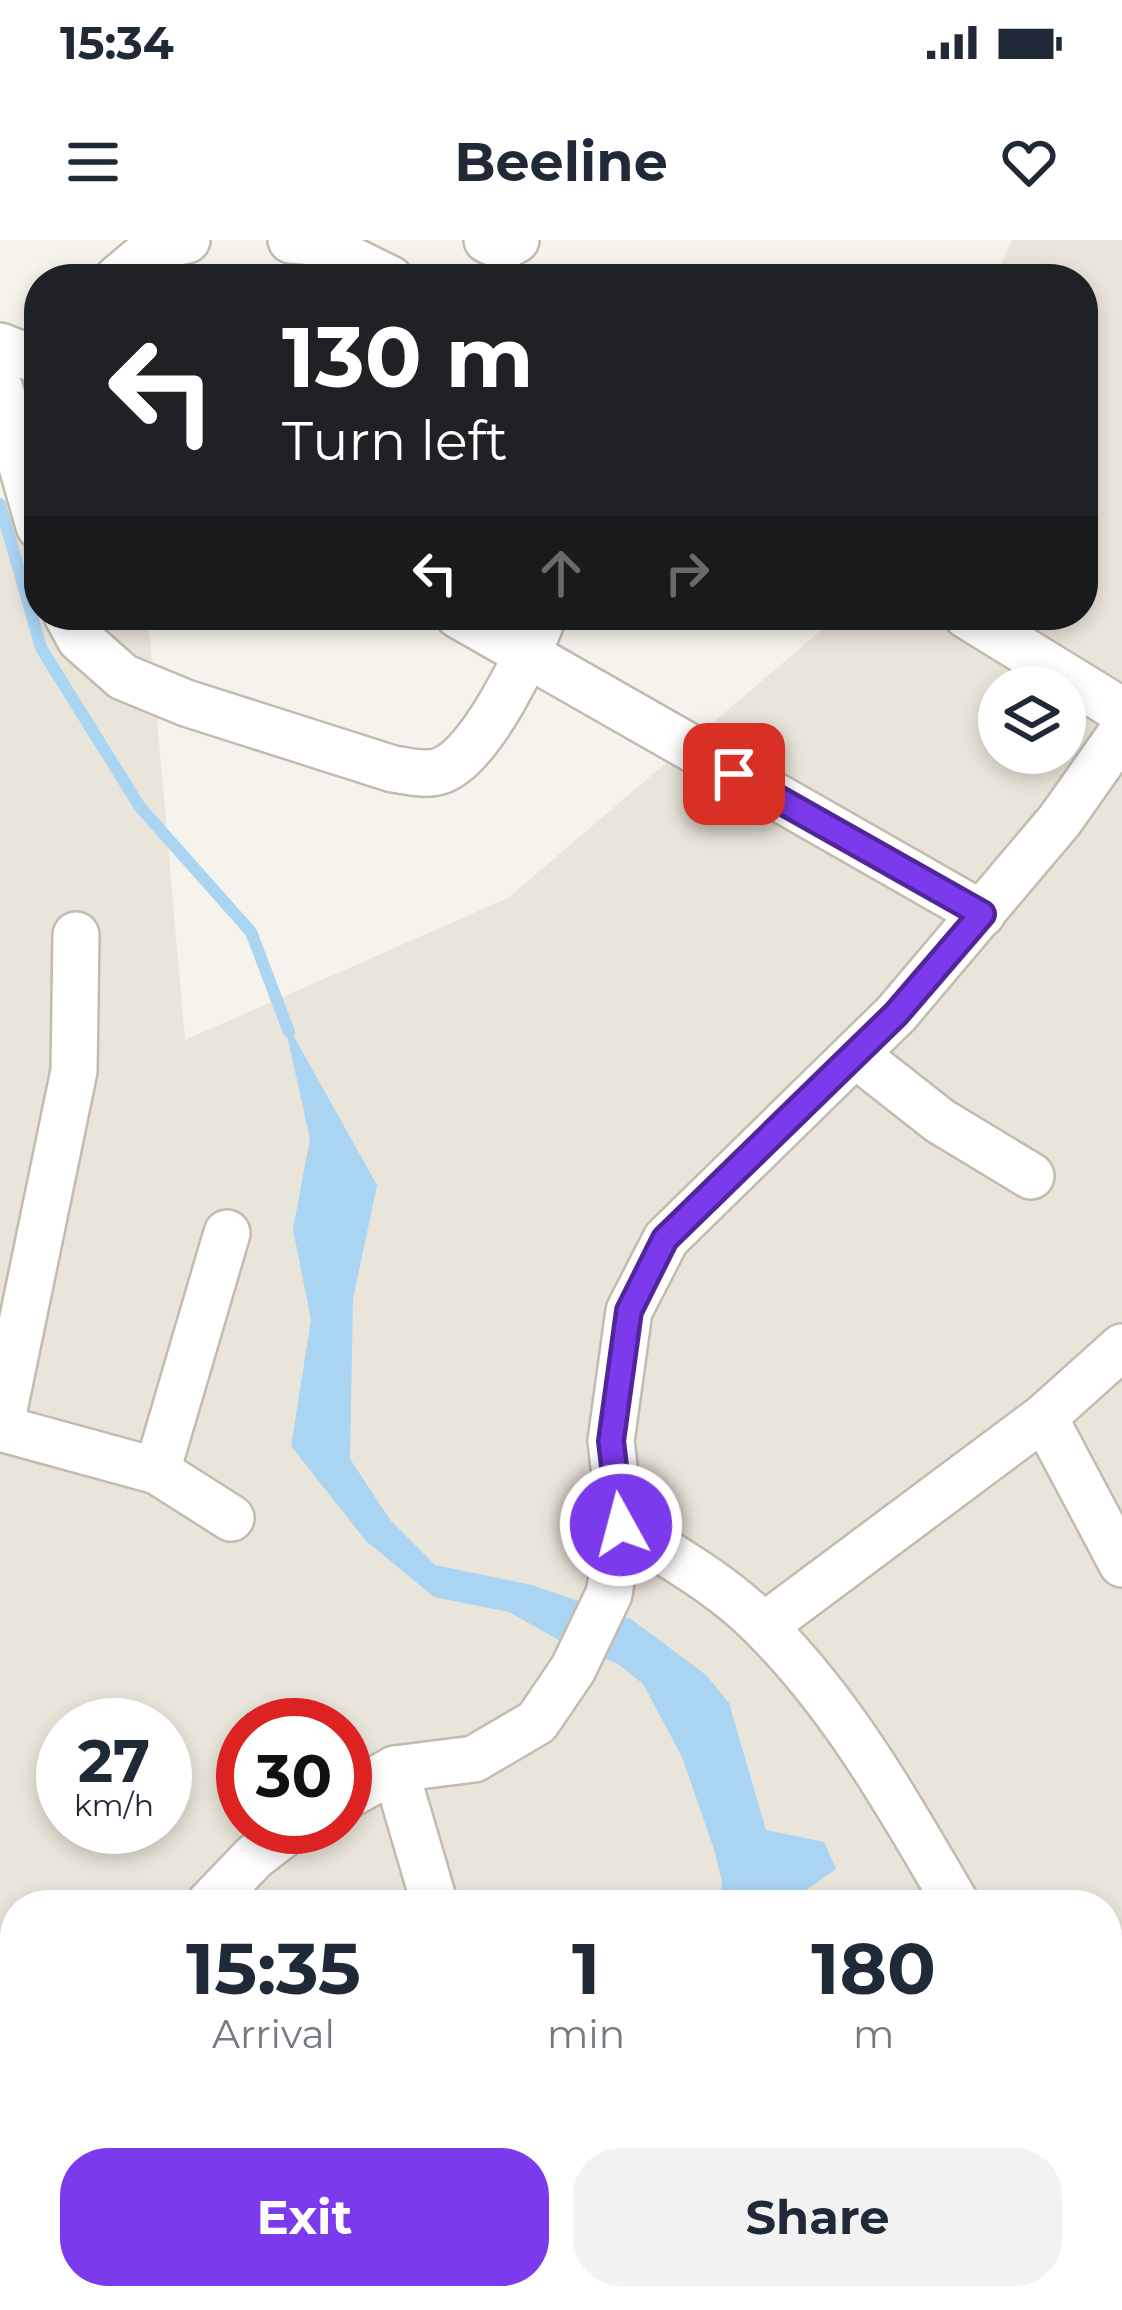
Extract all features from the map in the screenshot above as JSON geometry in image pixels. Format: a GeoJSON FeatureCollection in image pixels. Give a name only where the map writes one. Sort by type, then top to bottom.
{"type":"FeatureCollection","features":[{"type":"Feature","properties":{"kind":"street"},"geometry":{"type":"LineString","coordinates":[[135,264],[155,248],[187,240]]}},
{"type":"Feature","properties":{"kind":"street"},"geometry":{"type":"LineString","coordinates":[[291,240],[315,242],[360,264]]}},
{"type":"Feature","properties":{"kind":"street"},"geometry":{"type":"LineString","coordinates":[[487,240],[503,247],[516,240]]}},
{"type":"Feature","properties":{"kind":"street"},"geometry":{"type":"LineString","coordinates":[[0,389],[24,473]]}},
{"type":"Feature","properties":{"kind":"street"},"geometry":{"type":"LineString","coordinates":[[75,630],[123,677],[227,716],[422,773],[444,771],[477,738],[528,657],[538,630]]}},
{"type":"Feature","properties":{"kind":"street"},"geometry":{"type":"LineString","coordinates":[[483,630],[982,914]]}},
{"type":"Feature","properties":{"kind":"street"},"geometry":{"type":"LineString","coordinates":[[990,630],[1122,711]]}},
{"type":"Feature","properties":{"kind":"street"},"geometry":{"type":"LineString","coordinates":[[372,1782],[395,1769],[474,1759],[537,1722],[573,1669],[609,1594],[621,1525],[611,1441],[629,1311],[665,1239],[856,1055],[982,914],[1122,732]]}},
{"type":"Feature","properties":{"kind":"street"},"geometry":{"type":"LineString","coordinates":[[76,935],[74,1071],[0,1428],[157,1471],[231,1518]]}},
{"type":"Feature","properties":{"kind":"street"},"geometry":{"type":"LineString","coordinates":[[856,1055],[940,1121],[1031,1176]]}},
{"type":"Feature","properties":{"kind":"street"},"geometry":{"type":"LineString","coordinates":[[157,1471],[227,1233]]}},
{"type":"Feature","properties":{"kind":"street"},"geometry":{"type":"LineString","coordinates":[[764,1626],[1044,1417],[1122,1347]]}},
{"type":"Feature","properties":{"kind":"street"},"geometry":{"type":"LineString","coordinates":[[1044,1417],[1122,1564]]}},
{"type":"Feature","properties":{"kind":"street"},"geometry":{"type":"LineString","coordinates":[[621,1525],[714,1583],[764,1626],[873,1760],[948,1890]]}},
{"type":"Feature","properties":{"kind":"street"},"geometry":{"type":"LineString","coordinates":[[395,1769],[430,1890]]}},
{"type":"Feature","properties":{"kind":"street"},"geometry":{"type":"LineString","coordinates":[[222,1890],[257,1854]]}},
{"type":"Feature","properties":{"kind":"shaded area"},"geometry":{"type":"Polygon","coordinates":[[[1012,240],[1122,240],[1122,1890],[0,1890],[0,511],[24,518],[24,630],[149,630],[185,1040],[508,898],[821,630],[1098,630],[1098,264],[1002,264],[1012,240]]]}},
{"type":"Feature","properties":{"kind":"water"},"geometry":{"type":"Polygon","coordinates":[[[283,1017],[377,1185],[353,1299],[350,1459],[391,1521],[435,1565],[532,1585],[631,1619],[706,1675],[729,1703],[766,1830],[824,1842],[836,1869],[806,1890],[721,1890],[714,1849],[682,1757],[643,1684],[618,1664],[557,1639],[509,1612],[434,1597],[366,1541],[291,1446],[311,1320],[293,1229],[310,1139],[283,1017]]]}},
{"type":"Feature","properties":{"kind":"waterway"},"geometry":{"type":"LineString","coordinates":[[0,504],[24,588]]}},
{"type":"Feature","properties":{"kind":"waterway"},"geometry":{"type":"LineString","coordinates":[[36,630],[41,648],[140,807],[251,932],[289,1032]]}},
{"type":"Feature","properties":{"kind":"route"},"geometry":{"type":"LineString","coordinates":[[621,1525],[611,1441],[629,1311],[665,1239],[896,1014],[982,914],[734,774]]}}]}
